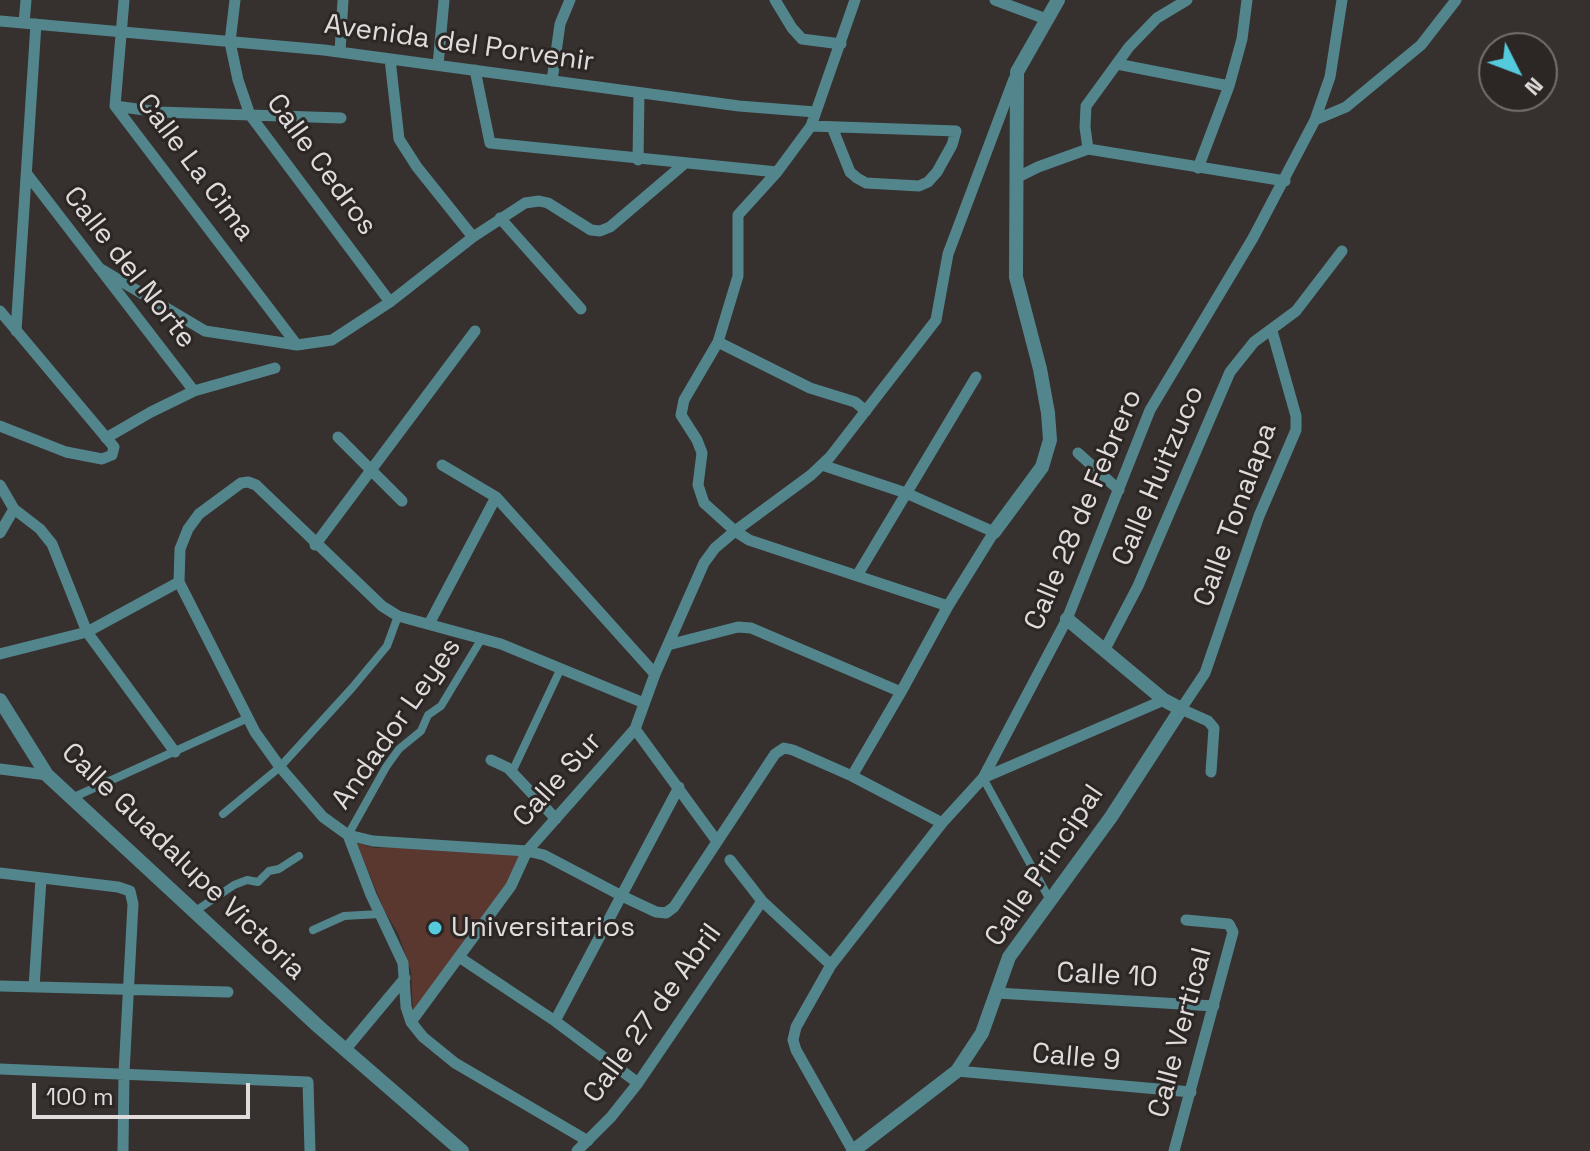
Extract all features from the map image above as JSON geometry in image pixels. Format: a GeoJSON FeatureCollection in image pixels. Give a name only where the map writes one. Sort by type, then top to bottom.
{"type":"FeatureCollection","features":[{"type":"Feature","properties":{"kind":"street"},"geometry":{"type":"LineString","coordinates":[[16,331],[27,174],[30,23],[26,0]]}},
{"type":"Feature","properties":{"kind":"street","name":"Calle La Cima"},"geometry":{"type":"LineString","coordinates":[[124,0],[115,106],[297,345]]}},
{"type":"Feature","properties":{"kind":"street","name":"Calle Cedros"},"geometry":{"type":"LineString","coordinates":[[235,0],[230,42],[250,115],[390,302]]}},
{"type":"Feature","properties":{"kind":"street"},"geometry":{"type":"LineString","coordinates":[[340,52],[343,0]]}},
{"type":"Feature","properties":{"kind":"street"},"geometry":{"type":"LineString","coordinates":[[438,65],[444,0]]}},
{"type":"Feature","properties":{"kind":"street"},"geometry":{"type":"LineString","coordinates":[[552,81],[560,24],[570,0]]}},
{"type":"Feature","properties":{"kind":"street"},"geometry":{"type":"LineString","coordinates":[[775,0],[802,39],[841,44]]}},
{"type":"Feature","properties":{"kind":"street"},"geometry":{"type":"LineString","coordinates":[[855,0],[811,126],[777,172],[738,215],[738,276],[718,342],[684,400],[681,415],[702,453],[698,485],[704,503],[735,531],[749,540],[948,606]]}},
{"type":"Feature","properties":{"kind":"street"},"geometry":{"type":"LineString","coordinates":[[995,0],[1046,19]]}},
{"type":"Feature","properties":{"kind":"street"},"geometry":{"type":"LineString","coordinates":[[716,840],[635,729],[655,674],[704,563],[715,548],[822,465],[936,320],[948,254],[1017,72],[1058,0]]}},
{"type":"Feature","properties":{"kind":"street"},"geometry":{"type":"LineString","coordinates":[[1088,149],[1086,106],[1157,18],[1187,0]]}},
{"type":"Feature","properties":{"kind":"street"},"geometry":{"type":"LineString","coordinates":[[1198,168],[1229,86],[1242,39],[1247,0]]}},
{"type":"Feature","properties":{"kind":"street","name":"Calle 28 de Febrero"},"geometry":{"type":"LineString","coordinates":[[853,1151],[796,1050],[793,1040],[796,1027],[831,965],[942,823],[983,778],[1067,619],[1150,410],[1285,181],[1315,120],[1330,77],[1342,0]]}},
{"type":"Feature","properties":{"kind":"street"},"geometry":{"type":"LineString","coordinates":[[1315,120],[1346,107],[1421,45],[1456,0]]}},
{"type":"Feature","properties":{"kind":"street","name":"Avenida del Porvenir"},"geometry":{"type":"LineString","coordinates":[[0,21],[340,52],[739,106],[815,112]]}},
{"type":"Feature","properties":{"kind":"street"},"geometry":{"type":"LineString","coordinates":[[390,59],[399,139],[417,167],[473,237]]}},
{"type":"Feature","properties":{"kind":"street"},"geometry":{"type":"LineString","coordinates":[[1117,64],[1229,86]]}},
{"type":"Feature","properties":{"kind":"street"},"geometry":{"type":"LineString","coordinates":[[475,70],[490,143],[777,172]]}},
{"type":"Feature","properties":{"kind":"street"},"geometry":{"type":"LineString","coordinates":[[852,776],[948,606],[994,532],[1042,467],[1050,440],[1040,369],[1016,277],[1017,72]]}},
{"type":"Feature","properties":{"kind":"street"},"geometry":{"type":"LineString","coordinates":[[638,160],[639,93]]}},
{"type":"Feature","properties":{"kind":"street"},"geometry":{"type":"LineString","coordinates":[[115,106],[159,112],[341,118]]}},
{"type":"Feature","properties":{"kind":"street"},"geometry":{"type":"LineString","coordinates":[[811,126],[956,131],[937,172],[919,186],[866,183],[857,178],[850,172],[832,127]]}},
{"type":"Feature","properties":{"kind":"street"},"geometry":{"type":"LineString","coordinates":[[1018,177],[1088,149],[1285,181]]}},
{"type":"Feature","properties":{"kind":"street"},"geometry":{"type":"LineString","coordinates":[[99,268],[205,331],[297,345],[332,340],[390,302],[473,237],[525,203],[548,203],[591,230],[600,231],[610,227],[684,164]]}},
{"type":"Feature","properties":{"kind":"street","name":"Calle del Norte"},"geometry":{"type":"LineString","coordinates":[[27,174],[194,391]]}},
{"type":"Feature","properties":{"kind":"street"},"geometry":{"type":"LineString","coordinates":[[500,218],[581,309]]}},
{"type":"Feature","properties":{"kind":"street","name":"Calle Huitzuco"},"geometry":{"type":"LineString","coordinates":[[1104,651],[1166,523],[1230,372],[1254,342],[1296,311],[1342,251]]}},
{"type":"Feature","properties":{"kind":"street"},"geometry":{"type":"LineString","coordinates":[[0,311],[114,447],[112,455],[102,459],[66,452],[0,426]]}},
{"type":"Feature","properties":{"kind":"street"},"geometry":{"type":"LineString","coordinates":[[315,545],[475,331]]}},
{"type":"Feature","properties":{"kind":"street","name":"Calle Tonalapa"},"geometry":{"type":"LineString","coordinates":[[1181,709],[1205,673],[1259,516],[1296,430],[1296,416],[1272,331]]}},
{"type":"Feature","properties":{"kind":"street"},"geometry":{"type":"LineString","coordinates":[[718,342],[810,388],[855,402],[866,411]]}},
{"type":"Feature","properties":{"kind":"street"},"geometry":{"type":"LineString","coordinates":[[106,438],[194,391],[275,368]]}},
{"type":"Feature","properties":{"kind":"street"},"geometry":{"type":"LineString","coordinates":[[858,574],[976,377]]}},
{"type":"Feature","properties":{"kind":"street"},"geometry":{"type":"LineString","coordinates":[[338,437],[402,501]]}},
{"type":"Feature","properties":{"kind":"street"},"geometry":{"type":"LineString","coordinates":[[1078,453],[1119,490]]}},
{"type":"Feature","properties":{"kind":"street"},"geometry":{"type":"LineString","coordinates":[[442,465],[496,497],[655,674]]}},
{"type":"Feature","properties":{"kind":"street"},"geometry":{"type":"LineString","coordinates":[[822,465],[906,493],[994,532]]}},
{"type":"Feature","properties":{"kind":"street"},"geometry":{"type":"LineString","coordinates":[[644,703],[482,638],[398,616],[382,606],[315,545],[256,485],[248,482],[241,483],[199,514],[188,529],[180,549],[179,582],[248,718],[280,767],[323,817],[348,835],[373,841],[527,851],[564,865],[656,912],[666,913],[674,907],[775,754],[784,748],[852,776],[942,823]]}},
{"type":"Feature","properties":{"kind":"street"},"geometry":{"type":"LineString","coordinates":[[0,485],[14,509],[40,529],[52,544],[87,632],[175,752]]}},
{"type":"Feature","properties":{"kind":"street"},"geometry":{"type":"LineString","coordinates":[[429,624],[496,497]]}},
{"type":"Feature","properties":{"kind":"street"},"geometry":{"type":"LineString","coordinates":[[0,533],[14,509]]}},
{"type":"Feature","properties":{"kind":"street"},"geometry":{"type":"LineString","coordinates":[[0,654],[87,632],[179,582]]}},
{"type":"Feature","properties":{"kind":"street"},"geometry":{"type":"LineString","coordinates":[[223,814],[280,767],[387,646],[398,616]]}},
{"type":"Feature","properties":{"kind":"street"},"geometry":{"type":"LineString","coordinates":[[1067,619],[1164,700],[1208,721],[1214,728],[1211,772]]}},
{"type":"Feature","properties":{"kind":"street"},"geometry":{"type":"LineString","coordinates":[[668,645],[738,627],[751,628],[901,692]]}},
{"type":"Feature","properties":{"kind":"street","name":"Andador Leyes"},"geometry":{"type":"LineString","coordinates":[[348,835],[386,767],[399,749],[421,731],[428,715],[441,706],[482,638]]}},
{"type":"Feature","properties":{"kind":"street"},"geometry":{"type":"LineString","coordinates":[[512,772],[561,668]]}},
{"type":"Feature","properties":{"kind":"street","name":"Calle Guadalupe Victoria"},"geometry":{"type":"LineString","coordinates":[[0,700],[47,775],[345,1050],[462,1151]]}},
{"type":"Feature","properties":{"kind":"street"},"geometry":{"type":"LineString","coordinates":[[1050,900],[983,778],[1164,700]]}},
{"type":"Feature","properties":{"kind":"street","name":"Calle Principal"},"geometry":{"type":"LineString","coordinates":[[853,1151],[957,1071],[982,1033],[1009,957],[1111,817],[1181,709]]}},
{"type":"Feature","properties":{"kind":"street"},"geometry":{"type":"LineString","coordinates":[[72,798],[248,718]]}},
{"type":"Feature","properties":{"kind":"street","name":"Calle Sur"},"geometry":{"type":"LineString","coordinates":[[411,1022],[511,886],[527,851],[635,729]]}},
{"type":"Feature","properties":{"kind":"street"},"geometry":{"type":"LineString","coordinates":[[491,760],[512,772],[556,819]]}},
{"type":"Feature","properties":{"kind":"street"},"geometry":{"type":"LineString","coordinates":[[0,769],[47,775]]}},
{"type":"Feature","properties":{"kind":"street"},"geometry":{"type":"LineString","coordinates":[[555,1021],[679,787]]}},
{"type":"Feature","properties":{"kind":"street"},"geometry":{"type":"LineString","coordinates":[[348,835],[403,963],[406,1007],[411,1022],[423,1037],[455,1063],[588,1141]]}},
{"type":"Feature","properties":{"kind":"street"},"geometry":{"type":"LineString","coordinates":[[194,912],[234,885],[247,880],[258,882],[269,871],[279,869],[299,856]]}},
{"type":"Feature","properties":{"kind":"street"},"geometry":{"type":"LineString","coordinates":[[730,860],[762,901],[831,965]]}},
{"type":"Feature","properties":{"kind":"street"},"geometry":{"type":"LineString","coordinates":[[0,873],[130,891],[133,904],[123,1151]]}},
{"type":"Feature","properties":{"kind":"street"},"geometry":{"type":"LineString","coordinates":[[34,987],[41,879]]}},
{"type":"Feature","properties":{"kind":"street","name":"Calle 27 de Abril"},"geometry":{"type":"LineString","coordinates":[[577,1151],[638,1083],[762,901]]}},
{"type":"Feature","properties":{"kind":"street"},"geometry":{"type":"LineString","coordinates":[[313,930],[344,916],[380,914]]}},
{"type":"Feature","properties":{"kind":"street","name":"Calle Vertical"},"geometry":{"type":"LineString","coordinates":[[1174,1151],[1233,932],[1229,924],[1186,920]]}},
{"type":"Feature","properties":{"kind":"street"},"geometry":{"type":"LineString","coordinates":[[459,957],[555,1021],[638,1083]]}},
{"type":"Feature","properties":{"kind":"street"},"geometry":{"type":"LineString","coordinates":[[345,1050],[405,978]]}},
{"type":"Feature","properties":{"kind":"street"},"geometry":{"type":"LineString","coordinates":[[0,986],[228,992]]}},
{"type":"Feature","properties":{"kind":"street","name":"Calle 10"},"geometry":{"type":"LineString","coordinates":[[997,993],[1214,1006]]}},
{"type":"Feature","properties":{"kind":"street"},"geometry":{"type":"LineString","coordinates":[[0,1069],[308,1082],[310,1151]]}},
{"type":"Feature","properties":{"kind":"street","name":"Calle 9"},"geometry":{"type":"LineString","coordinates":[[957,1071],[1191,1092]]}},
{"type":"Feature","properties":{"kind":"shaded area","name":"Universitarios"},"geometry":{"type":"Polygon","coordinates":[[[357,843],[375,848],[521,854],[505,888],[413,1013],[411,971],[398,933],[384,910],[357,843]]]}},
{"type":"Feature","properties":{"kind":"place","name":"Universitarios"},"geometry":{"type":"Point","coordinates":[435,928]}}]}
